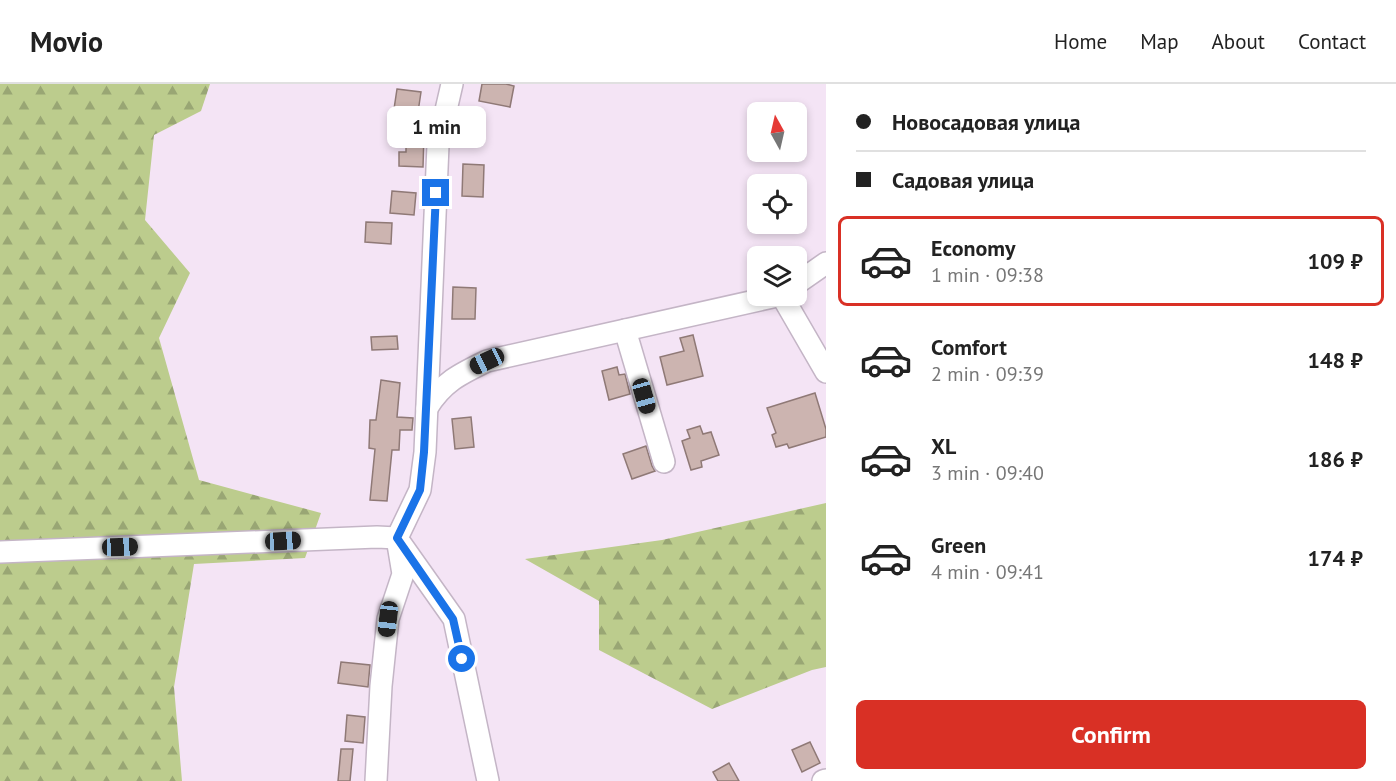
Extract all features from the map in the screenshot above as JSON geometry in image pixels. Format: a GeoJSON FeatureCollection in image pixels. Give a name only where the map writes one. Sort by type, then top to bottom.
{"type":"FeatureCollection","features":[{"type":"Feature","properties":{"kind":"street"},"geometry":{"type":"LineString","coordinates":[[376,781],[381,686],[388,619],[403,574],[397,538],[420,490],[424,452],[438,145],[452,84]]}},
{"type":"Feature","properties":{"kind":"street"},"geometry":{"type":"LineString","coordinates":[[807,276],[826,263]]}},
{"type":"Feature","properties":{"kind":"street"},"geometry":{"type":"LineString","coordinates":[[426,408],[436,393],[459,375],[487,361],[747,303]]}},
{"type":"Feature","properties":{"kind":"street"},"geometry":{"type":"LineString","coordinates":[[788,306],[826,372]]}},
{"type":"Feature","properties":{"kind":"street"},"geometry":{"type":"LineString","coordinates":[[625,330],[664,462]]}},
{"type":"Feature","properties":{"kind":"street"},"geometry":{"type":"LineString","coordinates":[[0,552],[397,538]]}},
{"type":"Feature","properties":{"kind":"street"},"geometry":{"type":"LineString","coordinates":[[397,538],[453,619],[488,781]]}},
{"type":"Feature","properties":{"kind":"green space"},"geometry":{"type":"Polygon","coordinates":[[[0,84],[210,84],[201,111],[154,135],[145,220],[190,273],[159,338],[199,480],[321,513],[305,558],[194,564],[174,687],[182,781],[0,781],[0,84]]]}},
{"type":"Feature","properties":{"kind":"green space"},"geometry":{"type":"Polygon","coordinates":[[[826,503],[826,667],[812,670],[712,709],[599,650],[599,601],[525,559],[662,540],[826,503]]]}},
{"type":"Feature","properties":{"kind":"building"},"geometry":{"type":"Polygon","coordinates":[[[482,84],[514,86],[510,107],[479,101],[482,84]]]}},
{"type":"Feature","properties":{"kind":"building"},"geometry":{"type":"Polygon","coordinates":[[[397,89],[421,92],[418,112],[394,109],[397,89]]]}},
{"type":"Feature","properties":{"kind":"building"},"geometry":{"type":"Polygon","coordinates":[[[406,132],[424,133],[423,167],[399,166],[399,152],[406,152],[406,132]]]}},
{"type":"Feature","properties":{"kind":"building"},"geometry":{"type":"Polygon","coordinates":[[[463,164],[484,165],[483,197],[462,196],[463,164]]]}},
{"type":"Feature","properties":{"kind":"building"},"geometry":{"type":"Polygon","coordinates":[[[392,191],[416,193],[414,215],[390,213],[392,191]]]}},
{"type":"Feature","properties":{"kind":"building"},"geometry":{"type":"Polygon","coordinates":[[[366,222],[392,223],[391,244],[365,242],[366,222]]]}},
{"type":"Feature","properties":{"kind":"building"},"geometry":{"type":"Polygon","coordinates":[[[453,287],[476,288],[475,319],[452,319],[453,287]]]}},
{"type":"Feature","properties":{"kind":"building"},"geometry":{"type":"Polygon","coordinates":[[[693,335],[703,376],[667,385],[660,357],[684,351],[680,338],[693,335]]]}},
{"type":"Feature","properties":{"kind":"building"},"geometry":{"type":"Polygon","coordinates":[[[397,336],[398,349],[372,350],[371,337],[397,336]]]}},
{"type":"Feature","properties":{"kind":"building"},"geometry":{"type":"Polygon","coordinates":[[[617,367],[619,375],[625,374],[630,394],[609,400],[602,371],[617,367]]]}},
{"type":"Feature","properties":{"kind":"building"},"geometry":{"type":"Polygon","coordinates":[[[381,380],[400,383],[397,417],[413,418],[412,430],[400,430],[399,450],[392,450],[387,501],[370,500],[375,449],[369,448],[370,420],[376,420],[381,380]]]}},
{"type":"Feature","properties":{"kind":"building"},"geometry":{"type":"Polygon","coordinates":[[[815,393],[826,429],[826,437],[789,448],[787,444],[776,447],[772,435],[776,433],[767,408],[815,393]]]}},
{"type":"Feature","properties":{"kind":"building"},"geometry":{"type":"Polygon","coordinates":[[[471,417],[474,447],[455,449],[452,419],[471,417]]]}},
{"type":"Feature","properties":{"kind":"building"},"geometry":{"type":"Polygon","coordinates":[[[700,426],[703,434],[711,432],[719,455],[701,461],[702,467],[691,470],[682,441],[690,438],[687,430],[700,426]]]}},
{"type":"Feature","properties":{"kind":"building"},"geometry":{"type":"Polygon","coordinates":[[[646,446],[655,471],[632,479],[623,454],[646,446]]]}},
{"type":"Feature","properties":{"kind":"building"},"geometry":{"type":"Polygon","coordinates":[[[341,662],[370,665],[368,687],[338,683],[341,662]]]}},
{"type":"Feature","properties":{"kind":"building"},"geometry":{"type":"Polygon","coordinates":[[[347,715],[365,717],[363,743],[345,741],[347,715]]]}},
{"type":"Feature","properties":{"kind":"building"},"geometry":{"type":"Polygon","coordinates":[[[810,742],[820,763],[802,772],[792,750],[810,742]]]}},
{"type":"Feature","properties":{"kind":"building"},"geometry":{"type":"Polygon","coordinates":[[[341,749],[353,749],[350,781],[338,781],[341,749]]]}},
{"type":"Feature","properties":{"kind":"building"},"geometry":{"type":"Polygon","coordinates":[[[729,763],[739,781],[718,781],[713,772],[729,763]]]}},
{"type":"Feature","properties":{"kind":"route"},"geometry":{"type":"LineString","coordinates":[[436,193],[424,452],[420,490],[397,538],[453,619],[462,659]]}}]}
